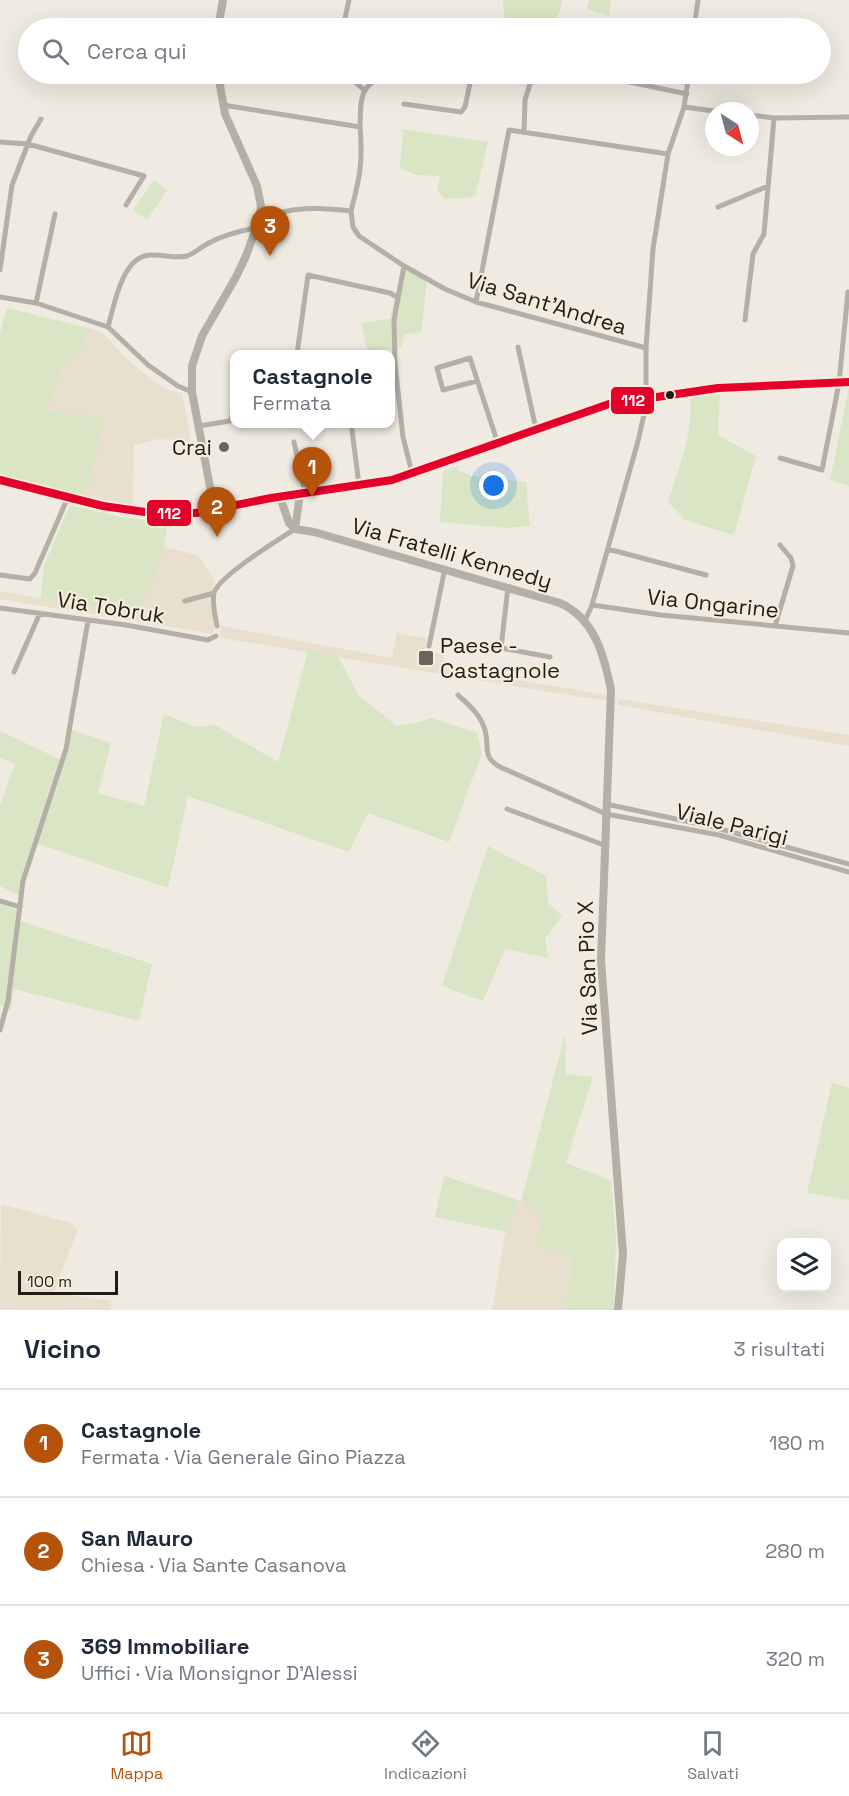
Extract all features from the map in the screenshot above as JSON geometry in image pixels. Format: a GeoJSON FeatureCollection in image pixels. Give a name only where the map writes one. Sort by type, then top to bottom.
{"type":"FeatureCollection","features":[{"type":"Feature","properties":{"kind":"main road"},"geometry":{"type":"LineString","coordinates":[[220,18],[223,0]]}},
{"type":"Feature","properties":{"kind":"main road"},"geometry":{"type":"LineString","coordinates":[[214,508],[192,392],[192,366],[202,336],[236,277],[257,224],[261,206],[258,186],[230,127],[220,84]]}},
{"type":"Feature","properties":{"kind":"main road"},"geometry":{"type":"LineString","coordinates":[[0,480],[103,506],[153,513],[183,514],[392,480],[589,410],[648,397],[718,388],[849,382]]}},
{"type":"Feature","properties":{"kind":"main road"},"geometry":{"type":"LineString","coordinates":[[295,529],[303,493]]}},
{"type":"Feature","properties":{"kind":"main road"},"geometry":{"type":"LineString","coordinates":[[280,497],[289,523],[295,529]]}},
{"type":"Feature","properties":{"kind":"main road","name":"Via Fratelli Kennedy"},"geometry":{"type":"LineString","coordinates":[[295,529],[314,532],[445,568],[560,603],[576,611],[587,624]]}},
{"type":"Feature","properties":{"kind":"main road","name":"Via San Pio X"},"geometry":{"type":"LineString","coordinates":[[587,624],[606,665],[611,690],[601,960],[623,1254],[618,1310]]}},
{"type":"Feature","properties":{"kind":"street"},"geometry":{"type":"LineString","coordinates":[[345,18],[349,0]]}},
{"type":"Feature","properties":{"kind":"street"},"geometry":{"type":"LineString","coordinates":[[695,18],[698,0]]}},
{"type":"Feature","properties":{"kind":"street"},"geometry":{"type":"LineString","coordinates":[[357,84],[364,90]]}},
{"type":"Feature","properties":{"kind":"street"},"geometry":{"type":"LineString","coordinates":[[108,327],[122,280],[138,259],[148,255],[181,257],[190,255],[224,236],[257,224],[272,214],[315,207],[351,211],[361,169],[362,95],[370,84]]}},
{"type":"Feature","properties":{"kind":"street"},"geometry":{"type":"LineString","coordinates":[[404,104],[461,112],[465,107],[469,84]]}},
{"type":"Feature","properties":{"kind":"street"},"geometry":{"type":"LineString","coordinates":[[524,132],[525,100],[530,84]]}},
{"type":"Feature","properties":{"kind":"street"},"geometry":{"type":"LineString","coordinates":[[640,84],[687,94]]}},
{"type":"Feature","properties":{"kind":"street"},"geometry":{"type":"LineString","coordinates":[[587,624],[648,397],[645,348],[652,249],[668,154],[684,107],[688,84]]}},
{"type":"Feature","properties":{"kind":"street"},"geometry":{"type":"LineString","coordinates":[[223,105],[360,127]]}},
{"type":"Feature","properties":{"kind":"street"},"geometry":{"type":"LineString","coordinates":[[684,107],[705,110]]}},
{"type":"Feature","properties":{"kind":"street"},"geometry":{"type":"LineString","coordinates":[[759,116],[849,117]]}},
{"type":"Feature","properties":{"kind":"street"},"geometry":{"type":"LineString","coordinates":[[745,320],[753,254],[764,234],[774,118]]}},
{"type":"Feature","properties":{"kind":"street"},"geometry":{"type":"LineString","coordinates":[[0,270],[12,184],[41,119]]}},
{"type":"Feature","properties":{"kind":"street"},"geometry":{"type":"LineString","coordinates":[[476,302],[509,130],[668,154]]}},
{"type":"Feature","properties":{"kind":"street"},"geometry":{"type":"LineString","coordinates":[[0,142],[28,144],[144,176],[126,205]]}},
{"type":"Feature","properties":{"kind":"street"},"geometry":{"type":"LineString","coordinates":[[718,207],[768,186]]}},
{"type":"Feature","properties":{"kind":"street","name":"Via Sant'Andrea"},"geometry":{"type":"LineString","coordinates":[[351,211],[353,227],[360,236],[404,266],[445,289],[476,302],[645,348]]}},
{"type":"Feature","properties":{"kind":"street"},"geometry":{"type":"LineString","coordinates":[[36,303],[55,214]]}},
{"type":"Feature","properties":{"kind":"street"},"geometry":{"type":"LineString","coordinates":[[393,350],[394,320],[404,266]]}},
{"type":"Feature","properties":{"kind":"street"},"geometry":{"type":"LineString","coordinates":[[298,350],[308,274],[390,293],[397,297]]}},
{"type":"Feature","properties":{"kind":"street"},"geometry":{"type":"LineString","coordinates":[[780,458],[822,470],[839,383],[848,292]]}},
{"type":"Feature","properties":{"kind":"street"},"geometry":{"type":"LineString","coordinates":[[0,297],[36,303],[108,327],[148,365],[192,392]]}},
{"type":"Feature","properties":{"kind":"street"},"geometry":{"type":"LineString","coordinates":[[518,347],[536,429]]}},
{"type":"Feature","properties":{"kind":"street"},"geometry":{"type":"LineString","coordinates":[[477,381],[443,390],[437,368],[470,358],[498,444]]}},
{"type":"Feature","properties":{"kind":"street"},"geometry":{"type":"LineString","coordinates":[[395,379],[403,437],[412,473]]}},
{"type":"Feature","properties":{"kind":"street"},"geometry":{"type":"LineString","coordinates":[[199,426],[230,421]]}},
{"type":"Feature","properties":{"kind":"street"},"geometry":{"type":"LineString","coordinates":[[352,430],[360,485]]}},
{"type":"Feature","properties":{"kind":"street"},"geometry":{"type":"LineString","coordinates":[[294,442],[303,493]]}},
{"type":"Feature","properties":{"kind":"street"},"geometry":{"type":"LineString","coordinates":[[0,574],[30,579],[35,573],[68,498]]}},
{"type":"Feature","properties":{"kind":"street"},"geometry":{"type":"LineString","coordinates":[[217,626],[214,593],[219,583],[295,529]]}},
{"type":"Feature","properties":{"kind":"street"},"geometry":{"type":"LineString","coordinates":[[775,626],[793,566],[791,558],[780,545]]}},
{"type":"Feature","properties":{"kind":"street"},"geometry":{"type":"LineString","coordinates":[[608,549],[706,575]]}},
{"type":"Feature","properties":{"kind":"street"},"geometry":{"type":"LineString","coordinates":[[429,646],[445,568]]}},
{"type":"Feature","properties":{"kind":"street"},"geometry":{"type":"LineString","coordinates":[[508,587],[501,648],[550,657]]}},
{"type":"Feature","properties":{"kind":"street"},"geometry":{"type":"LineString","coordinates":[[185,601],[214,593]]}},
{"type":"Feature","properties":{"kind":"street","name":"Via Ongarine"},"geometry":{"type":"LineString","coordinates":[[592,605],[661,615],[849,633]]}},
{"type":"Feature","properties":{"kind":"street","name":"Via Tobruk"},"geometry":{"type":"LineString","coordinates":[[0,608],[208,640],[216,636]]}},
{"type":"Feature","properties":{"kind":"street"},"geometry":{"type":"LineString","coordinates":[[14,672],[40,613]]}},
{"type":"Feature","properties":{"kind":"street"},"geometry":{"type":"LineString","coordinates":[[0,1030],[8,1000],[23,881],[66,749],[88,621]]}},
{"type":"Feature","properties":{"kind":"street","name":"Viale Parigi"},"geometry":{"type":"LineString","coordinates":[[458,695],[476,711],[485,731],[487,757],[492,763],[606,814],[719,835],[849,872]]}},
{"type":"Feature","properties":{"kind":"street","name":"Viale Parigi"},"geometry":{"type":"LineString","coordinates":[[606,804],[713,826],[849,864]]}},
{"type":"Feature","properties":{"kind":"street"},"geometry":{"type":"LineString","coordinates":[[507,809],[604,846]]}},
{"type":"Feature","properties":{"kind":"street"},"geometry":{"type":"LineString","coordinates":[[0,900],[20,907]]}},
{"type":"Feature","properties":{"kind":"shaded area"},"geometry":{"type":"Polygon","coordinates":[[[88,328],[102,332],[127,359],[153,381],[170,391],[182,393],[191,441],[158,439],[134,445],[133,506],[81,496],[89,481],[43,411],[64,364],[85,345],[88,328]]]}},
{"type":"Feature","properties":{"kind":"shaded area"},"geometry":{"type":"Polygon","coordinates":[[[163,547],[198,555],[215,581],[210,596],[213,634],[0,599],[0,591],[137,615],[163,547]]]}},
{"type":"Feature","properties":{"kind":"shaded area"},"geometry":{"type":"Polygon","coordinates":[[[221,626],[392,658],[397,633],[427,638],[424,651],[444,655],[442,667],[584,691],[607,696],[607,701],[220,638],[221,626]]]}},
{"type":"Feature","properties":{"kind":"shaded area"},"geometry":{"type":"Polygon","coordinates":[[[618,699],[849,735],[849,746],[618,705],[618,699]]]}},
{"type":"Feature","properties":{"kind":"shaded area"},"geometry":{"type":"Polygon","coordinates":[[[518,1200],[542,1215],[536,1244],[572,1257],[566,1310],[492,1310],[505,1235],[518,1200]]]}},
{"type":"Feature","properties":{"kind":"shaded area"},"geometry":{"type":"Polygon","coordinates":[[[1,1204],[71,1223],[77,1231],[54,1293],[111,1301],[110,1310],[0,1310],[1,1204]]]}},
{"type":"Feature","properties":{"kind":"green space"},"geometry":{"type":"Polygon","coordinates":[[[503,0],[562,0],[557,18],[504,18],[503,0]]]}},
{"type":"Feature","properties":{"kind":"green space"},"geometry":{"type":"Polygon","coordinates":[[[589,0],[611,0],[609,16],[587,9],[589,0]]]}},
{"type":"Feature","properties":{"kind":"green space"},"geometry":{"type":"Polygon","coordinates":[[[403,129],[488,142],[475,197],[445,199],[437,191],[440,176],[416,175],[400,168],[403,129]]]}},
{"type":"Feature","properties":{"kind":"green space"},"geometry":{"type":"Polygon","coordinates":[[[154,180],[167,190],[147,220],[133,210],[154,180]]]}},
{"type":"Feature","properties":{"kind":"green space"},"geometry":{"type":"Polygon","coordinates":[[[403,267],[427,282],[421,332],[404,335],[401,348],[368,350],[361,323],[390,319],[403,267]]]}},
{"type":"Feature","properties":{"kind":"green space"},"geometry":{"type":"Polygon","coordinates":[[[7,308],[88,328],[85,345],[64,364],[47,411],[104,419],[89,481],[81,496],[0,474],[0,333],[7,308]]]}},
{"type":"Feature","properties":{"kind":"green space"},"geometry":{"type":"Polygon","coordinates":[[[849,387],[849,486],[830,480],[849,387]]]}},
{"type":"Feature","properties":{"kind":"green space"},"geometry":{"type":"Polygon","coordinates":[[[720,395],[718,435],[756,456],[734,535],[685,520],[668,502],[690,424],[690,397],[720,395]]]}},
{"type":"Feature","properties":{"kind":"green space"},"geometry":{"type":"Polygon","coordinates":[[[458,466],[457,470],[472,476],[526,482],[530,526],[506,528],[440,522],[443,471],[458,466]]]}},
{"type":"Feature","properties":{"kind":"green space"},"geometry":{"type":"Polygon","coordinates":[[[70,505],[120,517],[168,522],[161,558],[138,615],[41,598],[44,565],[70,505]]]}},
{"type":"Feature","properties":{"kind":"green space"},"geometry":{"type":"Polygon","coordinates":[[[308,651],[338,656],[359,696],[397,726],[431,718],[477,733],[482,753],[449,842],[368,813],[349,852],[188,796],[168,888],[33,842],[20,896],[0,886],[0,805],[15,764],[0,758],[0,731],[61,760],[72,730],[111,743],[98,793],[144,806],[164,714],[196,727],[215,725],[278,762],[308,651]]]}},
{"type":"Feature","properties":{"kind":"green space"},"geometry":{"type":"Polygon","coordinates":[[[488,846],[546,876],[548,903],[562,916],[545,939],[548,958],[505,949],[483,1001],[442,986],[488,846]]]}},
{"type":"Feature","properties":{"kind":"green space"},"geometry":{"type":"Polygon","coordinates":[[[0,904],[16,910],[21,921],[152,964],[139,1021],[14,989],[11,1011],[0,1005],[0,904]]]}},
{"type":"Feature","properties":{"kind":"green space"},"geometry":{"type":"Polygon","coordinates":[[[565,1034],[566,1074],[593,1077],[566,1163],[611,1180],[616,1240],[614,1310],[566,1310],[572,1257],[536,1244],[542,1215],[521,1202],[565,1034]]]}},
{"type":"Feature","properties":{"kind":"green space"},"geometry":{"type":"Polygon","coordinates":[[[832,1083],[849,1088],[849,1200],[807,1193],[832,1083]]]}},
{"type":"Feature","properties":{"kind":"green space"},"geometry":{"type":"Polygon","coordinates":[[[444,1176],[518,1200],[506,1232],[435,1217],[444,1176]]]}},
{"type":"Feature","properties":{"kind":"transit line","name":"112"},"geometry":{"type":"LineString","coordinates":[[0,480],[103,506],[152,513],[196,513],[271,498],[392,480],[609,404],[718,388],[849,382]]}},
{"type":"Feature","properties":{"kind":"place","name":"369 Immobiliare"},"geometry":{"type":"Point","coordinates":[270,256]}},
{"type":"Feature","properties":{"kind":"place","name":"Crai"},"geometry":{"type":"Point","coordinates":[224,447]}},
{"type":"Feature","properties":{"kind":"place","name":"Castagnole"},"geometry":{"type":"Point","coordinates":[312,497]}},
{"type":"Feature","properties":{"kind":"place","name":"San Mauro"},"geometry":{"type":"Point","coordinates":[217,537]}},
{"type":"Feature","properties":{"kind":"place","name":"Paese - Castagnole"},"geometry":{"type":"Point","coordinates":[426,658]}}]}
